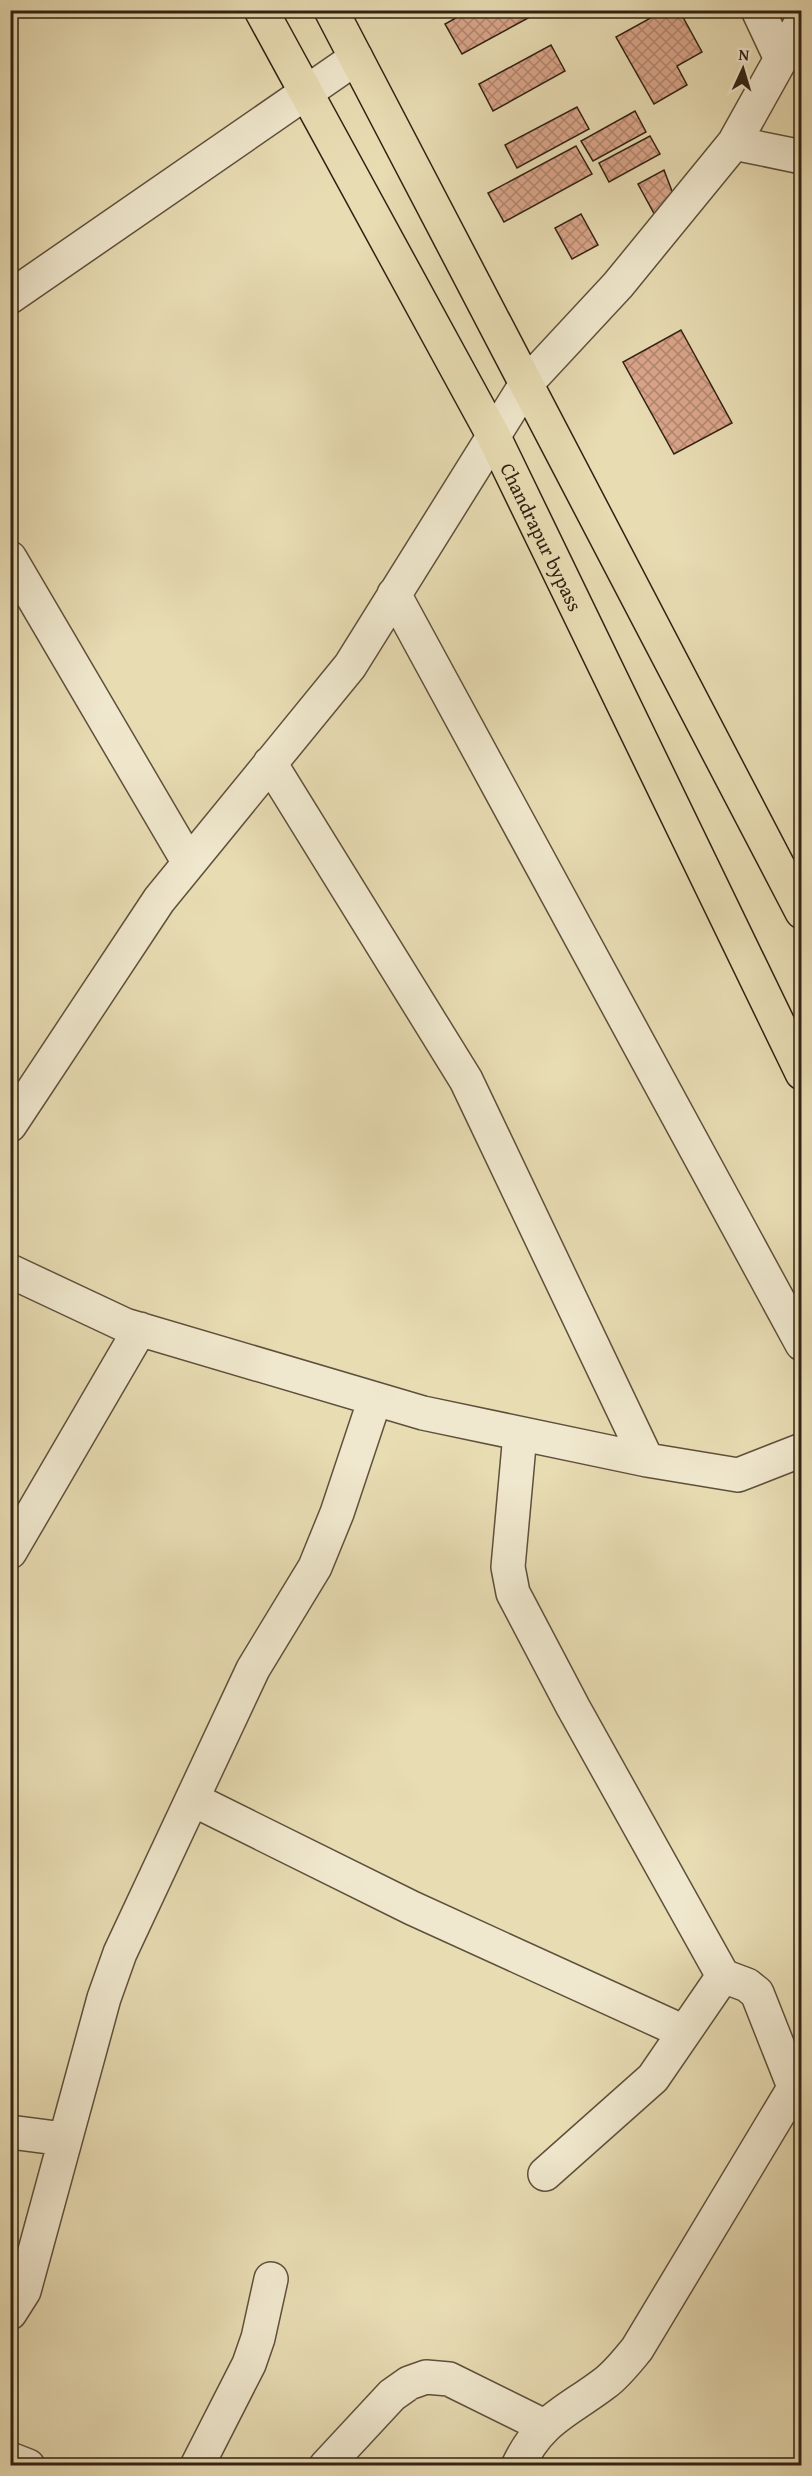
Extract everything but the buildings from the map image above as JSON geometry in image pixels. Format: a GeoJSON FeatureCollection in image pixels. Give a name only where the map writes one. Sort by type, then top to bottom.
{"type":"FeatureCollection","features":[{"type":"Feature","properties":{"kind":"highway","name":"Chandrapur bypass"},"geometry":{"type":"LineString","coordinates":[[261,10],[493,435],[801,1072]]}},
{"type":"Feature","properties":{"kind":"highway"},"geometry":{"type":"LineString","coordinates":[[331,10],[801,912]]}},
{"type":"Feature","properties":{"kind":"street"},"geometry":{"type":"LineString","coordinates":[[758,10],[782,59]]}},
{"type":"Feature","properties":{"kind":"street"},"geometry":{"type":"LineString","coordinates":[[10,1125],[159,900],[350,666],[526,384],[618,285],[734,144],[801,21]]}},
{"type":"Feature","properties":{"kind":"street"},"geometry":{"type":"LineString","coordinates":[[10,297],[356,58]]}},
{"type":"Feature","properties":{"kind":"street"},"geometry":{"type":"LineString","coordinates":[[734,144],[801,157]]}},
{"type":"Feature","properties":{"kind":"street"},"geometry":{"type":"LineString","coordinates":[[10,558],[189,863]]}},
{"type":"Feature","properties":{"kind":"street"},"geometry":{"type":"LineString","coordinates":[[394,594],[801,1344]]}},
{"type":"Feature","properties":{"kind":"street"},"geometry":{"type":"LineString","coordinates":[[270,763],[466,1080],[647,1461]]}},
{"type":"Feature","properties":{"kind":"street"},"geometry":{"type":"LineString","coordinates":[[10,1271],[125,1325],[423,1413],[647,1461],[738,1475],[801,1450]]}},
{"type":"Feature","properties":{"kind":"street"},"geometry":{"type":"LineString","coordinates":[[10,1552],[140,1329]]}},
{"type":"Feature","properties":{"kind":"street"},"geometry":{"type":"LineString","coordinates":[[10,2313],[24,2291],[104,1998],[120,1953],[253,1669],[315,1567],[337,1513],[375,1399]]}},
{"type":"Feature","properties":{"kind":"street"},"geometry":{"type":"LineString","coordinates":[[518,2466],[526,2449],[544,2426],[607,2382],[637,2349],[798,2098],[757,1993],[747,1985],[723,1976],[573,1707],[513,1593],[508,1567],[520,1434]]}},
{"type":"Feature","properties":{"kind":"street"},"geometry":{"type":"LineString","coordinates":[[192,1799],[412,1908],[684,2032]]}},
{"type":"Feature","properties":{"kind":"street"},"geometry":{"type":"LineString","coordinates":[[545,2174],[644,2088],[723,1976]]}},
{"type":"Feature","properties":{"kind":"street"},"geometry":{"type":"LineString","coordinates":[[10,2132],[64,2139]]}},
{"type":"Feature","properties":{"kind":"street"},"geometry":{"type":"LineString","coordinates":[[197,2466],[249,2364],[271,2279]]}},
{"type":"Feature","properties":{"kind":"street"},"geometry":{"type":"LineString","coordinates":[[326,2466],[392,2395],[409,2383],[426,2377],[449,2379],[544,2426]]}},
{"type":"Feature","properties":{"kind":"street"},"geometry":{"type":"LineString","coordinates":[[10,2459],[28,2466]]}}]}
